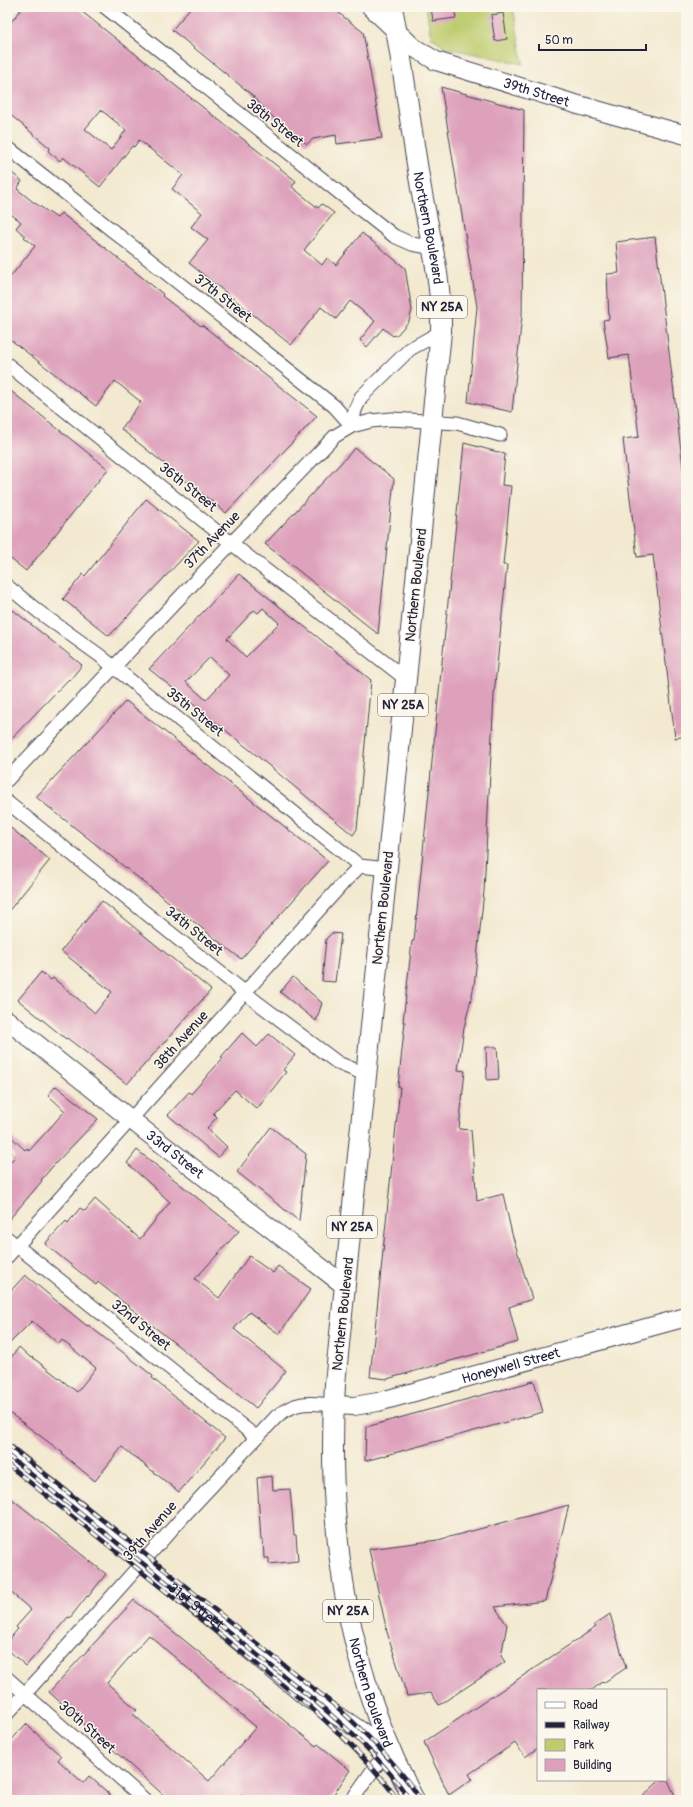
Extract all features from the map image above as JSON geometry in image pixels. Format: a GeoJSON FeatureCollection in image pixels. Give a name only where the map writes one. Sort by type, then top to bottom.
{"type":"FeatureCollection","features":[{"type":"Feature","properties":{"kind":"main road","name":"39th Street"},"geometry":{"type":"LineString","coordinates":[[371,7],[417,50],[436,61],[515,86],[686,135]]}},
{"type":"Feature","properties":{"kind":"main road","name":"Northern Boulevard"},"geometry":{"type":"LineString","coordinates":[[392,7],[422,194],[434,248],[441,297],[442,332],[345,1286],[334,1404],[332,1454],[336,1536],[343,1585],[361,1664],[390,1751],[414,1800]]}},
{"type":"Feature","properties":{"kind":"main road","name":"33rd Street"},"geometry":{"type":"LineString","coordinates":[[7,1020],[130,1120],[345,1286]]}},
{"type":"Feature","properties":{"kind":"main road","name":"Honeywell Street"},"geometry":{"type":"LineString","coordinates":[[334,1404],[354,1406],[378,1402],[686,1317]]}},
{"type":"Feature","properties":{"kind":"main road","name":"31st Street"},"geometry":{"type":"LineString","coordinates":[[7,1453],[143,1562],[309,1699],[346,1721],[390,1751]]}},
{"type":"Feature","properties":{"kind":"street","name":"38th Street"},"geometry":{"type":"LineString","coordinates":[[105,7],[394,236],[412,244],[434,248]]}},
{"type":"Feature","properties":{"kind":"street","name":"37th Street"},"geometry":{"type":"LineString","coordinates":[[7,147],[334,406],[352,426]]}},
{"type":"Feature","properties":{"kind":"street"},"geometry":{"type":"LineString","coordinates":[[442,332],[410,349],[362,397],[355,410],[352,426],[384,420],[457,423],[500,434]]}},
{"type":"Feature","properties":{"kind":"street","name":"36th Street"},"geometry":{"type":"LineString","coordinates":[[7,364],[231,543],[406,679]]}},
{"type":"Feature","properties":{"kind":"street","name":"37th Avenue"},"geometry":{"type":"LineString","coordinates":[[7,780],[231,543],[328,443],[352,426]]}},
{"type":"Feature","properties":{"kind":"street","name":"35th Street"},"geometry":{"type":"LineString","coordinates":[[7,586],[114,667],[360,866]]}},
{"type":"Feature","properties":{"kind":"street","name":"34th Street"},"geometry":{"type":"LineString","coordinates":[[7,802],[245,992],[338,1063],[367,1075]]}},
{"type":"Feature","properties":{"kind":"street"},"geometry":{"type":"LineString","coordinates":[[360,866],[387,868]]}},
{"type":"Feature","properties":{"kind":"street","name":"38th Avenue"},"geometry":{"type":"LineString","coordinates":[[7,1257],[12,1242],[130,1120],[360,866]]}},
{"type":"Feature","properties":{"kind":"street","name":"32nd Street"},"geometry":{"type":"LineString","coordinates":[[12,1242],[256,1437]]}},
{"type":"Feature","properties":{"kind":"street","name":"39th Avenue"},"geometry":{"type":"LineString","coordinates":[[7,1714],[256,1437],[277,1416],[291,1406],[305,1402],[334,1404]]}},
{"type":"Feature","properties":{"kind":"street","name":"30th Street"},"geometry":{"type":"LineString","coordinates":[[7,1678],[26,1693],[145,1800]]}},
{"type":"Feature","properties":{"kind":"street"},"geometry":{"type":"LineString","coordinates":[[352,1800],[375,1766],[390,1751]]}},
{"type":"Feature","properties":{"kind":"green space"},"geometry":{"type":"Polygon","coordinates":[[[426,7],[513,7],[523,64],[447,48],[431,37],[426,7]]]}},
{"type":"Feature","properties":{"kind":"building"},"geometry":{"type":"Polygon","coordinates":[[[23,7],[76,7],[296,181],[292,187],[318,208],[322,204],[334,213],[304,250],[322,265],[327,258],[336,265],[362,233],[405,268],[412,310],[409,321],[396,336],[393,336],[383,328],[367,347],[360,340],[375,321],[350,301],[336,319],[321,307],[291,345],[189,263],[208,240],[191,227],[202,213],[172,189],[183,175],[139,140],[134,147],[132,146],[100,187],[63,157],[60,161],[48,151],[50,148],[7,112],[7,27],[23,7]],[[101,110],[85,129],[111,150],[126,130],[101,110]]]}},
{"type":"Feature","properties":{"kind":"building"},"geometry":{"type":"Polygon","coordinates":[[[191,7],[331,7],[363,32],[382,138],[337,144],[336,135],[313,139],[307,144],[269,114],[251,94],[172,30],[191,7]]]}},
{"type":"Feature","properties":{"kind":"building"},"geometry":{"type":"Polygon","coordinates":[[[431,7],[454,7],[456,18],[433,21],[431,7]]]}},
{"type":"Feature","properties":{"kind":"building"},"geometry":{"type":"Polygon","coordinates":[[[503,13],[507,39],[495,41],[491,15],[503,13]]]}},
{"type":"Feature","properties":{"kind":"building"},"geometry":{"type":"Polygon","coordinates":[[[441,87],[524,110],[522,315],[512,412],[468,402],[477,307],[441,87]]]}},
{"type":"Feature","properties":{"kind":"building"},"geometry":{"type":"Polygon","coordinates":[[[7,169],[22,181],[17,189],[32,201],[57,218],[61,213],[163,294],[162,296],[201,326],[202,325],[317,416],[226,513],[121,429],[141,402],[115,381],[96,406],[7,337],[7,281],[35,246],[16,228],[21,222],[7,211],[7,169]]]}},
{"type":"Feature","properties":{"kind":"building"},"geometry":{"type":"Polygon","coordinates":[[[655,237],[686,492],[686,736],[675,738],[653,555],[637,557],[623,439],[639,437],[629,355],[609,358],[603,320],[609,319],[607,274],[619,273],[616,242],[655,237]]]}},
{"type":"Feature","properties":{"kind":"building"},"geometry":{"type":"Polygon","coordinates":[[[7,388],[108,469],[26,571],[7,556],[7,388]]]}},
{"type":"Feature","properties":{"kind":"building"},"geometry":{"type":"Polygon","coordinates":[[[464,443],[505,454],[502,485],[511,486],[503,565],[507,565],[494,695],[484,891],[474,986],[464,1028],[458,1070],[465,1071],[459,1129],[471,1130],[477,1201],[503,1194],[512,1234],[532,1299],[509,1307],[518,1342],[387,1379],[370,1377],[400,1087],[398,1087],[405,1022],[403,1022],[412,941],[414,941],[464,443]]]}},
{"type":"Feature","properties":{"kind":"building"},"geometry":{"type":"Polygon","coordinates":[[[355,448],[394,479],[378,634],[265,544],[355,448]]]}},
{"type":"Feature","properties":{"kind":"building"},"geometry":{"type":"Polygon","coordinates":[[[146,499],[199,541],[109,636],[63,599],[83,574],[85,576],[146,499]]]}},
{"type":"Feature","properties":{"kind":"building"},"geometry":{"type":"Polygon","coordinates":[[[239,574],[371,680],[357,829],[353,835],[250,750],[149,669],[239,574]],[[263,608],[258,613],[254,610],[227,639],[246,657],[279,623],[263,608]],[[210,657],[186,682],[206,700],[229,675],[210,657]]]}},
{"type":"Feature","properties":{"kind":"building"},"geometry":{"type":"Polygon","coordinates":[[[13,610],[82,665],[70,680],[69,679],[7,743],[7,617],[13,610]]]}},
{"type":"Feature","properties":{"kind":"building"},"geometry":{"type":"Polygon","coordinates":[[[126,701],[328,861],[241,959],[36,797],[126,701]]]}},
{"type":"Feature","properties":{"kind":"building"},"geometry":{"type":"Polygon","coordinates":[[[7,825],[50,860],[7,913],[7,825]]]}},
{"type":"Feature","properties":{"kind":"building"},"geometry":{"type":"Polygon","coordinates":[[[102,901],[211,990],[127,1084],[67,1038],[66,1039],[18,1000],[41,972],[51,980],[53,978],[95,1013],[112,992],[61,951],[102,901]]]}},
{"type":"Feature","properties":{"kind":"building"},"geometry":{"type":"Polygon","coordinates":[[[332,933],[341,934],[335,982],[322,981],[326,939],[332,933]]]}},
{"type":"Feature","properties":{"kind":"building"},"geometry":{"type":"Polygon","coordinates":[[[293,977],[322,1003],[316,1021],[280,992],[293,977]]]}},
{"type":"Feature","properties":{"kind":"building"},"geometry":{"type":"Polygon","coordinates":[[[242,1033],[257,1047],[269,1034],[295,1055],[283,1070],[286,1072],[257,1109],[235,1090],[213,1113],[217,1117],[207,1128],[227,1147],[218,1157],[168,1115],[189,1092],[191,1094],[223,1058],[221,1057],[242,1033]]]}},
{"type":"Feature","properties":{"kind":"building"},"geometry":{"type":"Polygon","coordinates":[[[486,1047],[497,1047],[499,1079],[487,1080],[486,1047]]]}},
{"type":"Feature","properties":{"kind":"building"},"geometry":{"type":"Polygon","coordinates":[[[56,1086],[98,1119],[53,1166],[7,1222],[7,1165],[15,1157],[7,1146],[7,1133],[25,1150],[27,1148],[29,1151],[65,1111],[48,1095],[56,1086]]]}},
{"type":"Feature","properties":{"kind":"building"},"geometry":{"type":"Polygon","coordinates":[[[271,1127],[306,1154],[299,1221],[237,1172],[271,1127]]]}},
{"type":"Feature","properties":{"kind":"building"},"geometry":{"type":"Polygon","coordinates":[[[137,1150],[239,1231],[195,1279],[219,1298],[249,1256],[273,1273],[278,1266],[311,1289],[279,1334],[249,1312],[234,1329],[286,1371],[256,1408],[98,1282],[96,1285],[45,1244],[66,1221],[68,1223],[80,1208],[85,1211],[95,1199],[140,1239],[170,1202],[127,1163],[137,1150]]]}},
{"type":"Feature","properties":{"kind":"building"},"geometry":{"type":"Polygon","coordinates":[[[25,1275],[87,1326],[88,1325],[153,1376],[152,1378],[225,1438],[179,1492],[122,1447],[95,1481],[62,1454],[63,1453],[7,1411],[7,1363],[19,1347],[31,1358],[32,1357],[77,1392],[96,1368],[62,1340],[59,1344],[32,1321],[7,1346],[7,1295],[25,1275]]]}},
{"type":"Feature","properties":{"kind":"building"},"geometry":{"type":"Polygon","coordinates":[[[534,1381],[543,1412],[365,1461],[366,1427],[534,1381]]]}},
{"type":"Feature","properties":{"kind":"building"},"geometry":{"type":"Polygon","coordinates":[[[272,1476],[273,1490],[290,1489],[298,1561],[269,1564],[269,1558],[264,1558],[263,1540],[261,1540],[257,1478],[272,1476]]]}},
{"type":"Feature","properties":{"kind":"building"},"geometry":{"type":"Polygon","coordinates":[[[7,1495],[106,1574],[70,1618],[68,1617],[26,1666],[7,1649],[7,1642],[18,1629],[16,1627],[31,1610],[7,1589],[7,1495]]]}},
{"type":"Feature","properties":{"kind":"building"},"geometry":{"type":"Polygon","coordinates":[[[569,1505],[545,1601],[495,1607],[507,1625],[501,1656],[505,1662],[439,1705],[431,1693],[407,1696],[387,1632],[369,1549],[438,1540],[569,1505]]]}},
{"type":"Feature","properties":{"kind":"building"},"geometry":{"type":"Polygon","coordinates":[[[134,1600],[316,1746],[318,1744],[350,1770],[330,1800],[247,1800],[242,1795],[237,1800],[169,1800],[49,1692],[134,1600]],[[149,1635],[107,1683],[137,1710],[133,1714],[209,1781],[256,1727],[149,1635]]]}},
{"type":"Feature","properties":{"kind":"building"},"geometry":{"type":"Polygon","coordinates":[[[610,1614],[626,1668],[593,1689],[537,1689],[537,1749],[525,1757],[515,1743],[469,1774],[472,1779],[449,1795],[424,1742],[596,1627],[594,1625],[610,1614]]]}},
{"type":"Feature","properties":{"kind":"building"},"geometry":{"type":"Polygon","coordinates":[[[26,1724],[61,1756],[58,1760],[83,1783],[89,1776],[116,1800],[7,1800],[7,1745],[26,1724]]]}},
{"type":"Feature","properties":{"kind":"building"},"geometry":{"type":"Polygon","coordinates":[[[667,1778],[677,1800],[639,1800],[659,1781],[667,1781],[667,1778]]]}},
{"type":"Feature","properties":{"kind":"railway"},"geometry":{"type":"LineString","coordinates":[[7,1444],[338,1708],[382,1751],[403,1775],[421,1800]]}},
{"type":"Feature","properties":{"kind":"railway"},"geometry":{"type":"LineString","coordinates":[[7,1455],[314,1700],[377,1759],[410,1800]]}},
{"type":"Feature","properties":{"kind":"railway"},"geometry":{"type":"LineString","coordinates":[[7,1464],[309,1706],[356,1751],[398,1800]]}}]}
